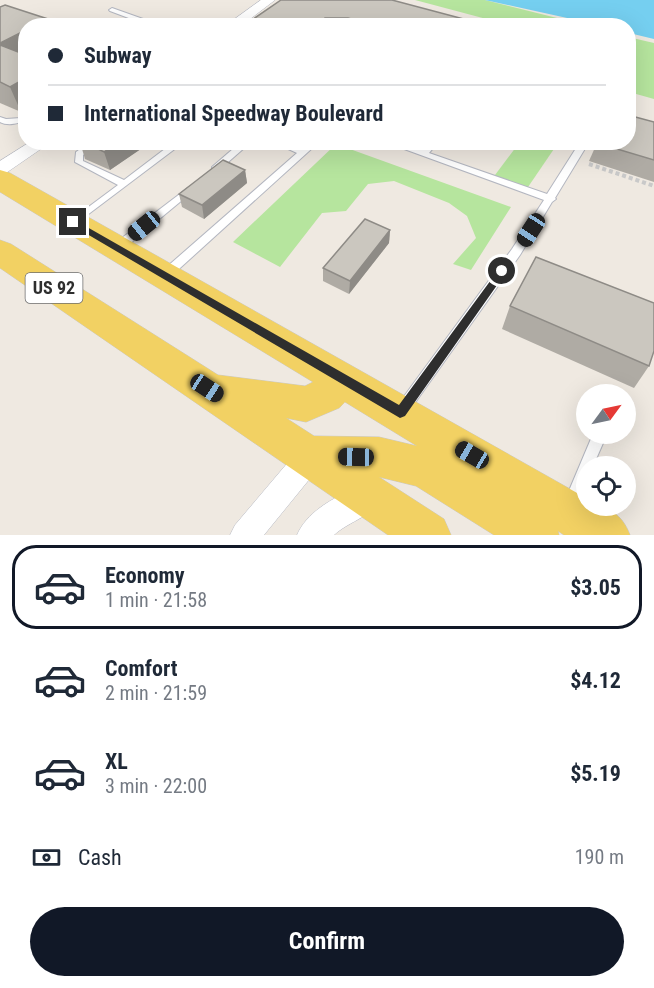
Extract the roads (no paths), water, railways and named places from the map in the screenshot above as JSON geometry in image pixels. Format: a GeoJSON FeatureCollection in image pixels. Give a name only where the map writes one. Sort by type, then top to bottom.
{"type":"FeatureCollection","features":[{"type":"Feature","properties":{"kind":"main road"},"geometry":{"type":"LineString","coordinates":[[0,179],[400,412],[552,523]]}},
{"type":"Feature","properties":{"kind":"main road","name":"US 92"},"geometry":{"type":"LineString","coordinates":[[0,252],[428,535]]}},
{"type":"Feature","properties":{"kind":"main road"},"geometry":{"type":"LineString","coordinates":[[207,388],[306,404],[325,396],[343,379]]}},
{"type":"Feature","properties":{"kind":"main road"},"geometry":{"type":"LineString","coordinates":[[311,456],[379,457],[425,468],[552,523],[608,535]]}},
{"type":"Feature","properties":{"kind":"street"},"geometry":{"type":"LineString","coordinates":[[243,18],[269,0]]}},
{"type":"Feature","properties":{"kind":"street"},"geometry":{"type":"LineString","coordinates":[[0,169],[30,150]]}},
{"type":"Feature","properties":{"kind":"street"},"geometry":{"type":"LineString","coordinates":[[246,535],[311,456]]}},
{"type":"Feature","properties":{"kind":"street"},"geometry":{"type":"LineString","coordinates":[[312,535],[334,515],[370,496]]}},
{"type":"Feature","properties":{"kind":"lane"},"geometry":{"type":"LineString","coordinates":[[112,10],[135,18]]}},
{"type":"Feature","properties":{"kind":"lane"},"geometry":{"type":"LineString","coordinates":[[0,119],[5,122],[18,120]]}},
{"type":"Feature","properties":{"kind":"lane"},"geometry":{"type":"LineString","coordinates":[[85,150],[79,154],[78,162],[124,184]]}},
{"type":"Feature","properties":{"kind":"lane"},"geometry":{"type":"LineString","coordinates":[[73,222],[169,150]]}},
{"type":"Feature","properties":{"kind":"lane"},"geometry":{"type":"LineString","coordinates":[[202,179],[237,150]]}},
{"type":"Feature","properties":{"kind":"lane"},"geometry":{"type":"LineString","coordinates":[[294,150],[301,153]]}},
{"type":"Feature","properties":{"kind":"lane"},"geometry":{"type":"LineString","coordinates":[[165,275],[305,150]]}},
{"type":"Feature","properties":{"kind":"lane"},"geometry":{"type":"LineString","coordinates":[[412,150],[550,199]]}},
{"type":"Feature","properties":{"kind":"lane"},"geometry":{"type":"LineString","coordinates":[[423,154],[427,150]]}},
{"type":"Feature","properties":{"kind":"lane"},"geometry":{"type":"LineString","coordinates":[[400,412],[516,252],[580,150]]}},
{"type":"Feature","properties":{"kind":"lane"},"geometry":{"type":"LineString","coordinates":[[118,248],[193,187]]}},
{"type":"Feature","properties":{"kind":"lane"},"geometry":{"type":"LineString","coordinates":[[552,523],[595,444]]}},
{"type":"Feature","properties":{"kind":"water"},"geometry":{"type":"Polygon","coordinates":[[[485,0],[654,0],[654,39],[636,35],[636,18],[567,18],[485,0]]]}}]}
